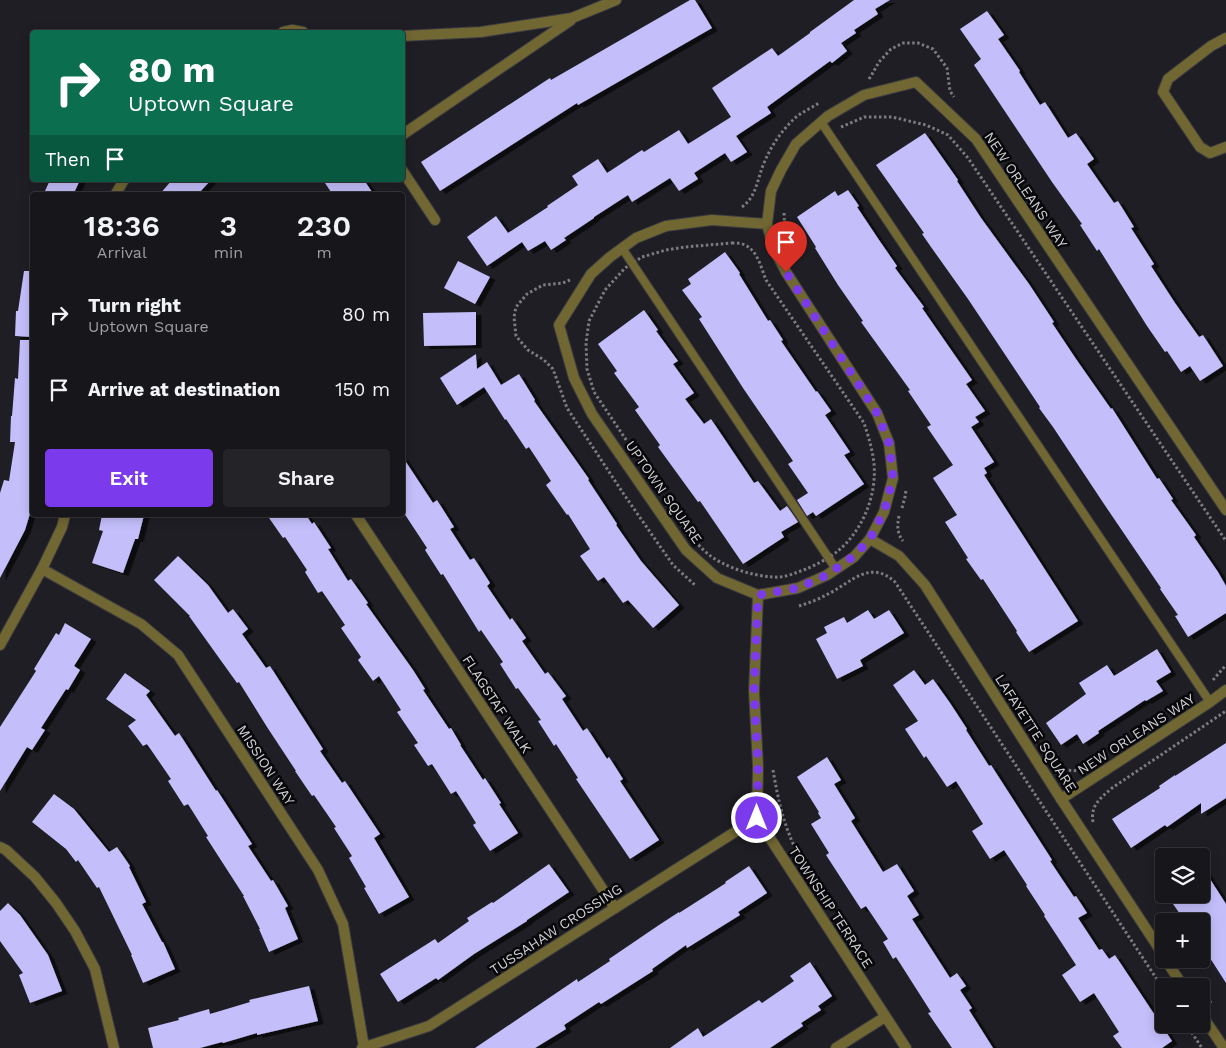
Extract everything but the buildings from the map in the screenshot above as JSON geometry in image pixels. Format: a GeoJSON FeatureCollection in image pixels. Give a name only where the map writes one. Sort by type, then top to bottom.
{"type":"FeatureCollection","features":[{"type":"Feature","properties":{"kind":"street"},"geometry":{"type":"LineString","coordinates":[[405,133],[572,18],[616,0]]}},
{"type":"Feature","properties":{"kind":"street"},"geometry":{"type":"LineString","coordinates":[[405,36],[481,32],[572,18]]}},
{"type":"Feature","properties":{"kind":"street"},"geometry":{"type":"LineString","coordinates":[[1226,38],[1211,46],[1168,79],[1163,92],[1200,147],[1210,153],[1226,147]]}},
{"type":"Feature","properties":{"kind":"street","name":"NEW ORLEANS WAY"},"geometry":{"type":"LineString","coordinates":[[767,224],[771,191],[796,144],[828,116],[864,95],[916,82],[976,139],[1226,510]]}},
{"type":"Feature","properties":{"kind":"street"},"geometry":{"type":"LineString","coordinates":[[405,174],[436,220]]}},
{"type":"Feature","properties":{"kind":"street","name":"UPTOWN SQUARE"},"geometry":{"type":"LineString","coordinates":[[758,595],[717,578],[686,550],[592,414],[574,378],[559,325],[591,274],[636,238],[666,226],[712,220],[767,224]]}},
{"type":"Feature","properties":{"kind":"street"},"geometry":{"type":"LineString","coordinates":[[757,818],[758,766],[754,691],[758,595],[798,588],[827,575],[854,556],[870,539],[884,512],[893,478],[889,443],[877,413],[786,272],[773,247],[767,224]]}},
{"type":"Feature","properties":{"kind":"street"},"geometry":{"type":"LineString","coordinates":[[0,645],[42,569],[62,527],[64,517]]}},
{"type":"Feature","properties":{"kind":"street","name":"FLAGSTAF WALK"},"geometry":{"type":"LineString","coordinates":[[357,517],[615,908]]}},
{"type":"Feature","properties":{"kind":"street","name":"LAFAYETTE SQUARE"},"geometry":{"type":"LineString","coordinates":[[870,539],[899,556],[925,585],[1155,943]]}},
{"type":"Feature","properties":{"kind":"street","name":"MISSION WAY"},"geometry":{"type":"LineString","coordinates":[[42,569],[141,624],[178,655],[318,870],[343,924],[363,1048]]}},
{"type":"Feature","properties":{"kind":"street","name":"NEW ORLEANS WAY"},"geometry":{"type":"LineString","coordinates":[[1061,799],[1226,690]]}},
{"type":"Feature","properties":{"kind":"street","name":"TUSSAHAW CROSSING"},"geometry":{"type":"LineString","coordinates":[[363,1048],[428,1026],[757,818]]}},
{"type":"Feature","properties":{"kind":"street","name":"TOWNSHIP TERRACE"},"geometry":{"type":"LineString","coordinates":[[757,818],[906,1048]]}},
{"type":"Feature","properties":{"kind":"street"},"geometry":{"type":"LineString","coordinates":[[0,847],[6,850],[35,877],[56,903],[75,932],[95,969],[114,1048]]}},
{"type":"Feature","properties":{"kind":"street"},"geometry":{"type":"LineString","coordinates":[[836,1048],[885,1017]]}},
{"type":"Feature","properties":{"kind":"street"},"geometry":{"type":"LineString","coordinates":[[1210,1027],[1224,1048]]}},
{"type":"Feature","properties":{"kind":"lane"},"geometry":{"type":"LineString","coordinates":[[821,122],[1210,702]]}},
{"type":"Feature","properties":{"kind":"lane"},"geometry":{"type":"LineString","coordinates":[[622,248],[836,569]]}},
{"type":"Feature","properties":{"kind":"path"},"geometry":{"type":"LineString","coordinates":[[866,82],[872,76],[879,62],[891,49],[903,43],[918,43],[934,49],[947,68],[950,91],[956,101]]}},
{"type":"Feature","properties":{"kind":"path"},"geometry":{"type":"LineString","coordinates":[[739,209],[749,202],[753,195],[764,163],[777,138],[796,117],[821,102]]}},
{"type":"Feature","properties":{"kind":"path"},"geometry":{"type":"LineString","coordinates":[[577,277],[563,283],[543,285],[527,294],[516,307],[514,317],[516,336],[528,350],[544,360],[553,369],[567,408],[622,493],[673,565],[696,586]]}},
{"type":"Feature","properties":{"kind":"path"},"geometry":{"type":"LineString","coordinates":[[799,606],[829,594],[860,575],[872,572],[888,575],[895,582],[1156,978]]}},
{"type":"Feature","properties":{"kind":"path"},"geometry":{"type":"LineString","coordinates":[[1209,683],[1226,665]]}},
{"type":"Feature","properties":{"kind":"path"},"geometry":{"type":"LineString","coordinates":[[1094,824],[1092,815],[1095,803],[1112,788],[1226,711]]}},
{"type":"Feature","properties":{"kind":"path"},"geometry":{"type":"LineString","coordinates":[[1054,763],[1060,769],[1077,771],[1083,768]]}},
{"type":"Feature","properties":{"kind":"path"},"geometry":{"type":"LineString","coordinates":[[773,765],[777,793],[787,831],[800,857]]}},
{"type":"Feature","properties":{"kind":"path"},"geometry":{"type":"LineString","coordinates":[[1192,1033],[1202,1048]]}},
{"type":"Feature","properties":{"kind":"route"},"geometry":{"type":"LineString","coordinates":[[757,818],[758,766],[754,691],[758,595],[798,588],[827,575],[854,556],[870,539],[884,512],[893,478],[889,443],[877,413],[786,272]]}}]}
